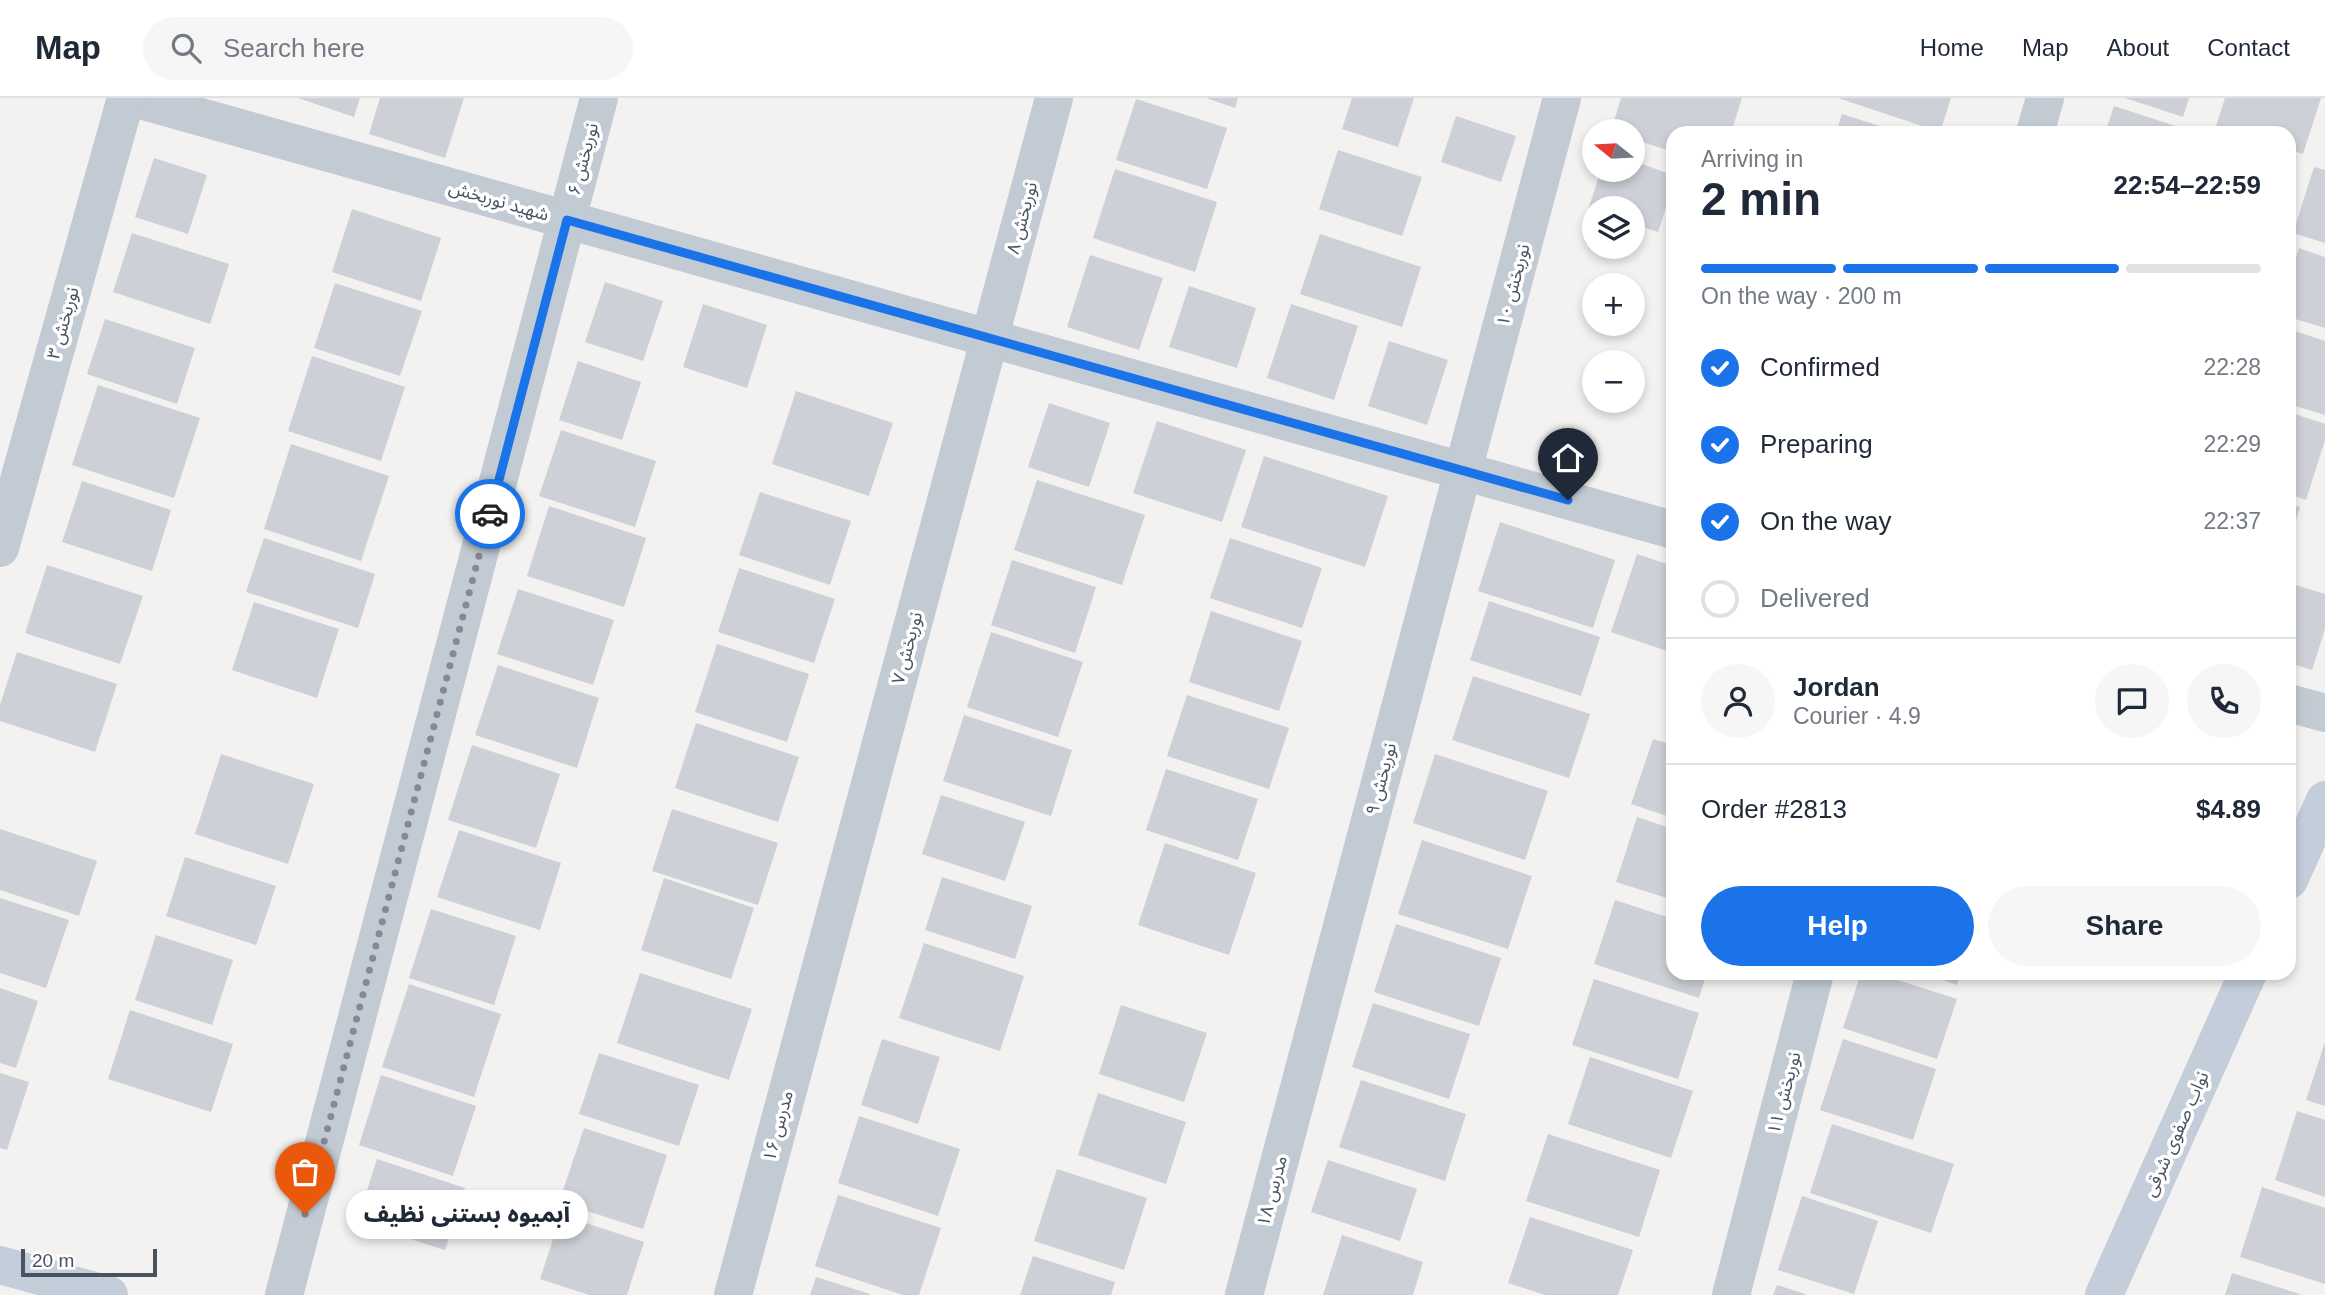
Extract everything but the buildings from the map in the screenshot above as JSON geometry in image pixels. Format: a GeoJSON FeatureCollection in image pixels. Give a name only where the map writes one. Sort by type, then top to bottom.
{"type":"FeatureCollection","features":[{"type":"Feature","properties":{"kind":"street","name":"نوربخش ۳"},"geometry":{"type":"LineString","coordinates":[[0,548],[126,98]]}},
{"type":"Feature","properties":{"kind":"street","name":"شهید نوربخش"},"geometry":{"type":"LineString","coordinates":[[133,98],[1666,528]]}},
{"type":"Feature","properties":{"kind":"street","name":"نوربخش ۶"},"geometry":{"type":"LineString","coordinates":[[284,1295],[599,98]]}},
{"type":"Feature","properties":{"kind":"street","name":"نوربخش ۸"},"geometry":{"type":"LineString","coordinates":[[990,338],[1054,98]]}},
{"type":"Feature","properties":{"kind":"street","name":"نوربخش ۱۰"},"geometry":{"type":"LineString","coordinates":[[1463,471],[1562,98]]}},
{"type":"Feature","properties":{"kind":"street"},"geometry":{"type":"LineString","coordinates":[[2037,126],[2045,98]]}},
{"type":"Feature","properties":{"kind":"street","name":"نوربخش ۷"},"geometry":{"type":"LineString","coordinates":[[824,957],[990,338]]}},
{"type":"Feature","properties":{"kind":"street","name":"نوربخش ۹"},"geometry":{"type":"LineString","coordinates":[[1299,1087],[1463,471]]}},
{"type":"Feature","properties":{"kind":"street"},"geometry":{"type":"LineString","coordinates":[[2296,705],[2325,713]]}},
{"type":"Feature","properties":{"kind":"street"},"geometry":{"type":"LineString","coordinates":[[2296,864],[2325,800]]}},
{"type":"Feature","properties":{"kind":"street","name":"مدرس ۱۶"},"geometry":{"type":"LineString","coordinates":[[733,1295],[824,957]]}},
{"type":"Feature","properties":{"kind":"street","name":"نوربخش ۱۱"},"geometry":{"type":"LineString","coordinates":[[1731,1295],[1813,980]]}},
{"type":"Feature","properties":{"kind":"street","name":"نواب صفوی شرقی"},"geometry":{"type":"LineString","coordinates":[[2104,1295],[2245,980]]}},
{"type":"Feature","properties":{"kind":"street","name":"مدرس ۱۸"},"geometry":{"type":"LineString","coordinates":[[1244,1295],[1299,1087]]}},
{"type":"Feature","properties":{"kind":"street"},"geometry":{"type":"LineString","coordinates":[[0,1265],[108,1295]]}},
{"type":"Feature","properties":{"kind":"way so far"},"geometry":{"type":"LineString","coordinates":[[305,1214],[490,514]]}},
{"type":"Feature","properties":{"kind":"place","name":"آبمیوه بستنی نظیف"},"geometry":{"type":"Point","coordinates":[305,1214]}},
{"type":"Feature","properties":{"kind":"route"},"geometry":{"type":"LineString","coordinates":[[490,514],[567,220],[1568,500]]}}]}
